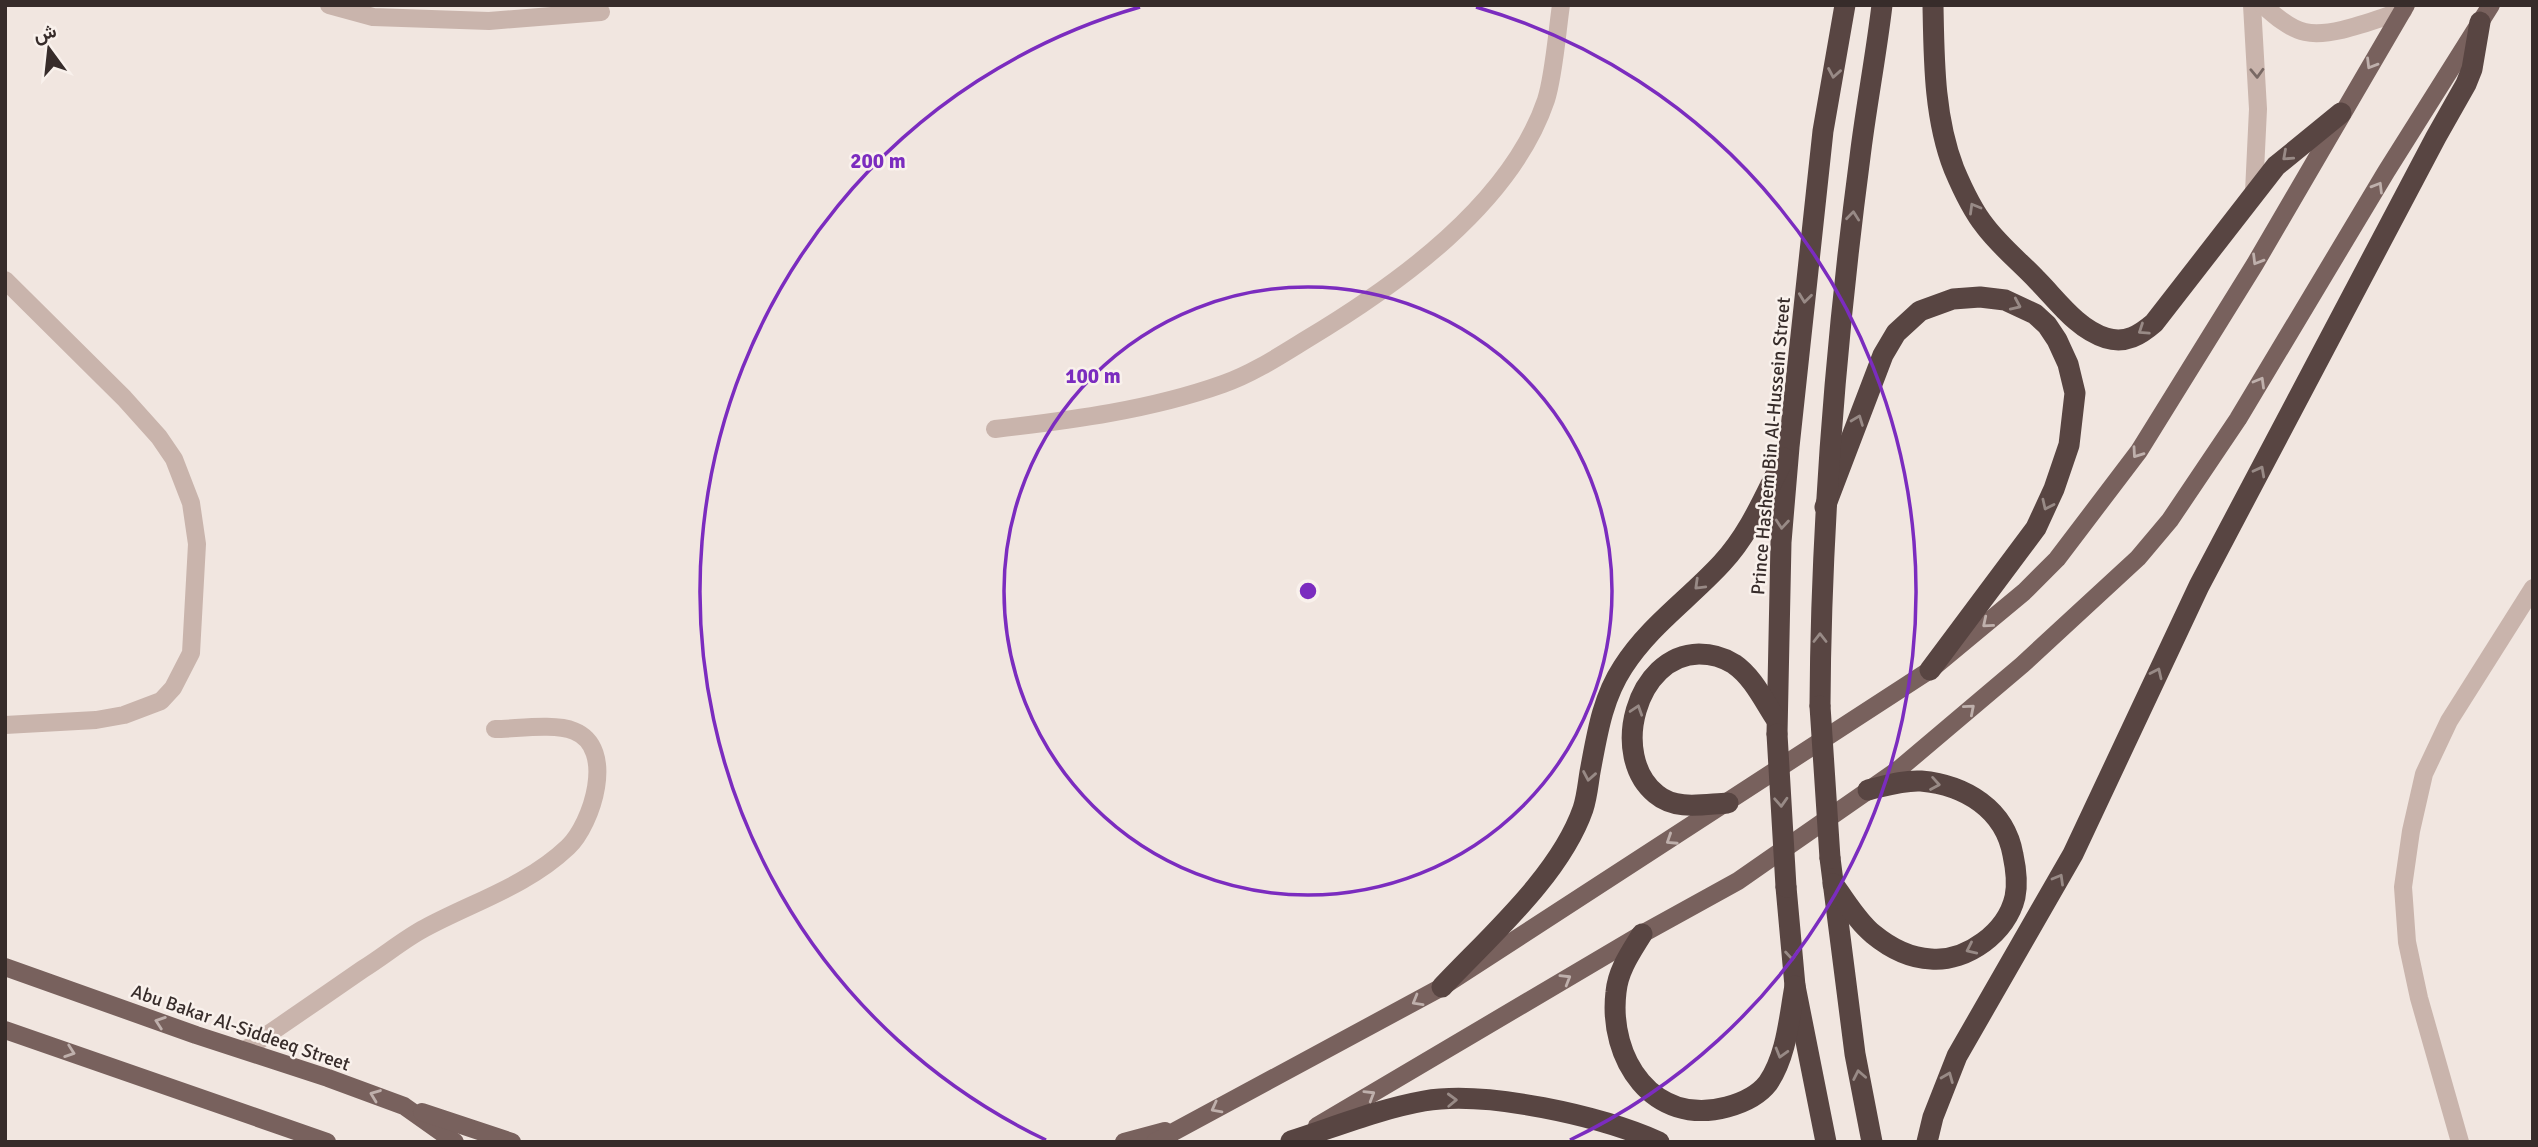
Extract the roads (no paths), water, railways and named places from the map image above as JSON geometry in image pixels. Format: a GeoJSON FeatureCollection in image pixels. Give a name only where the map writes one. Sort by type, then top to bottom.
{"type":"FeatureCollection","features":[{"type":"Feature","properties":{"kind":"highway","name":"Prince Hashem Bin Al-Hussein Street"},"geometry":{"type":"LineString","coordinates":[[1826,1142],[1795,986],[1786,887],[1777,727],[1781,542],[1789,447],[1824,131],[1845,5]]}},
{"type":"Feature","properties":{"kind":"highway"},"geometry":{"type":"LineString","coordinates":[[1872,1142],[1855,1054],[1833,884],[1820,706],[1825,507],[1857,180],[1882,5]]}},
{"type":"Feature","properties":{"kind":"highway"},"geometry":{"type":"LineString","coordinates":[[1933,5],[1936,83],[1943,129],[1954,169],[1972,206],[1984,225],[2063,307],[2106,339],[2123,341],[2139,335],[2154,323],[2276,166],[2341,113]]}},
{"type":"Feature","properties":{"kind":"highway"},"geometry":{"type":"LineString","coordinates":[[1927,1142],[1933,1117],[1957,1056],[2073,854],[2199,586],[2466,84],[2486,14]]}},
{"type":"Feature","properties":{"kind":"highway"},"geometry":{"type":"LineString","coordinates":[[1825,507],[1883,355],[1896,333],[1920,312],[1952,299],[1980,297],[2005,300],[2029,310],[2047,325],[2068,364],[2075,393],[2069,446],[2054,489],[2036,528],[1930,670]]}},
{"type":"Feature","properties":{"kind":"highway"},"geometry":{"type":"LineString","coordinates":[[1442,987],[1549,873],[1570,840],[1584,807],[1599,723],[1607,695],[1621,669],[1658,622],[1698,587],[1741,541],[1789,447]]}},
{"type":"Feature","properties":{"kind":"highway"},"geometry":{"type":"LineString","coordinates":[[1728,803],[1684,806],[1656,794],[1636,765],[1632,739],[1633,719],[1643,692],[1654,674],[1666,663],[1683,655],[1717,655],[1745,674],[1777,727]]}},
{"type":"Feature","properties":{"kind":"highway"},"geometry":{"type":"LineString","coordinates":[[1833,884],[1860,922],[1872,933],[1895,950],[1932,960],[1950,958],[1966,952],[1991,937],[2006,919],[2015,898],[2017,873],[2008,833],[1986,805],[1967,793],[1917,781],[1868,790]]}},
{"type":"Feature","properties":{"kind":"highway"},"geometry":{"type":"LineString","coordinates":[[1642,934],[1621,970],[1616,991],[1616,1030],[1620,1049],[1632,1072],[1648,1091],[1662,1101],[1694,1110],[1711,1110],[1740,1103],[1755,1096],[1767,1084],[1782,1053],[1795,986]]}},
{"type":"Feature","properties":{"kind":"highway"},"geometry":{"type":"LineString","coordinates":[[1291,1141],[1426,1101],[1473,1100],[1562,1112],[1659,1142]]}},
{"type":"Feature","properties":{"kind":"main road"},"geometry":{"type":"LineString","coordinates":[[1155,1142],[1442,987],[1930,670],[2024,592],[2057,559],[2139,450],[2255,264],[2341,113],[2405,8]]}},
{"type":"Feature","properties":{"kind":"main road"},"geometry":{"type":"LineString","coordinates":[[1291,1141],[1642,934],[1738,881],[1899,769],[2022,664],[2137,558],[2170,520],[2238,419],[2379,184],[2486,14]]}},
{"type":"Feature","properties":{"kind":"main road","name":"Abu Bakar Al-Siddeeq Street"},"geometry":{"type":"LineString","coordinates":[[5,967],[404,1106],[455,1142]]}},
{"type":"Feature","properties":{"kind":"main road"},"geometry":{"type":"LineString","coordinates":[[5,1030],[327,1142]]}},
{"type":"Feature","properties":{"kind":"main road"},"geometry":{"type":"LineString","coordinates":[[404,1106],[512,1142]]}},
{"type":"Feature","properties":{"kind":"main road"},"geometry":{"type":"LineString","coordinates":[[1124,1142],[1176,1129]]}},
{"type":"Feature","properties":{"kind":"street"},"geometry":{"type":"LineString","coordinates":[[329,5],[373,17],[489,21],[601,12]]}},
{"type":"Feature","properties":{"kind":"street"},"geometry":{"type":"LineString","coordinates":[[995,429],[1123,411],[1225,384],[1287,352],[1356,310],[1399,278],[1471,215],[1502,178],[1527,141],[1546,99],[1560,5]]}},
{"type":"Feature","properties":{"kind":"street"},"geometry":{"type":"LineString","coordinates":[[2252,5],[2258,110],[2254,192]]}},
{"type":"Feature","properties":{"kind":"street"},"geometry":{"type":"LineString","coordinates":[[2263,5],[2290,25],[2305,32],[2340,29],[2405,8]]}},
{"type":"Feature","properties":{"kind":"street"},"geometry":{"type":"LineString","coordinates":[[5,280],[124,398],[159,437],[174,459],[191,503],[197,544],[191,653],[173,688],[160,701],[124,715],[96,720],[5,725]]}},
{"type":"Feature","properties":{"kind":"street"},"geometry":{"type":"LineString","coordinates":[[2460,1142],[2419,998],[2407,942],[2403,887],[2410,831],[2424,774],[2448,721],[2533,588]]}},
{"type":"Feature","properties":{"kind":"street"},"geometry":{"type":"LineString","coordinates":[[245,1050],[423,928],[488,899],[534,873],[553,860],[577,837],[591,810],[596,785],[597,760],[586,740],[576,732],[564,729],[495,729]]}}]}
